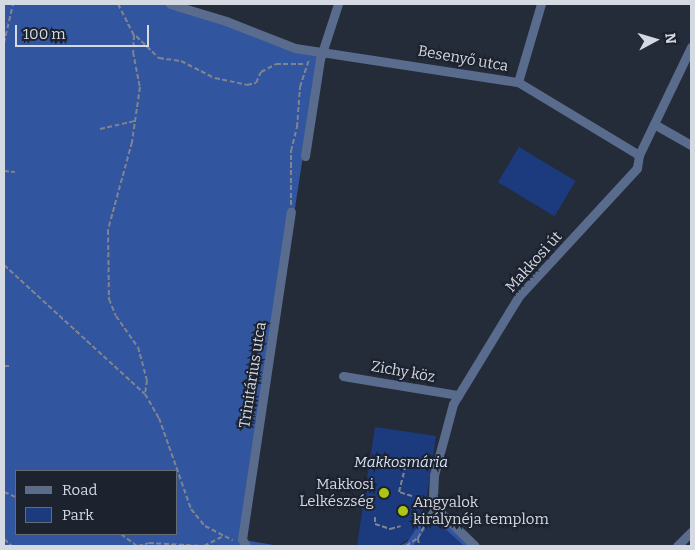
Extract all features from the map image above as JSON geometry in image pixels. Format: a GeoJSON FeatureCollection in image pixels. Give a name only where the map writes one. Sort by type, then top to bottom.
{"type":"FeatureCollection","features":[{"type":"Feature","properties":{"kind":"street","name":"Besenyő utca"},"geometry":{"type":"LineString","coordinates":[[170,4],[226,21],[286,44],[518,82],[639,155]]}},
{"type":"Feature","properties":{"kind":"street"},"geometry":{"type":"LineString","coordinates":[[305,156],[320,50],[338,4]]}},
{"type":"Feature","properties":{"kind":"street"},"geometry":{"type":"LineString","coordinates":[[518,82],[541,4]]}},
{"type":"Feature","properties":{"kind":"street","name":"Makkosi út"},"geometry":{"type":"LineString","coordinates":[[432,515],[432,498],[441,441],[458,395],[519,296],[604,208],[637,168],[639,155],[691,47]]}},
{"type":"Feature","properties":{"kind":"street"},"geometry":{"type":"LineString","coordinates":[[654,124],[691,145]]}},
{"type":"Feature","properties":{"kind":"street","name":"Trinitárius utca"},"geometry":{"type":"LineString","coordinates":[[245,544],[291,212]]}},
{"type":"Feature","properties":{"kind":"street","name":"Zichy köz"},"geometry":{"type":"LineString","coordinates":[[343,376],[458,395]]}},
{"type":"Feature","properties":{"kind":"street"},"geometry":{"type":"LineString","coordinates":[[432,515],[441,513],[475,546]]}},
{"type":"Feature","properties":{"kind":"street"},"geometry":{"type":"LineString","coordinates":[[677,546],[691,532]]}},
{"type":"Feature","properties":{"kind":"path"},"geometry":{"type":"LineString","coordinates":[[4,43],[13,4]]}},
{"type":"Feature","properties":{"kind":"path"},"geometry":{"type":"LineString","coordinates":[[118,4],[134,35],[159,58],[181,61],[215,78],[247,85],[256,83],[261,72],[276,64],[306,64]]}},
{"type":"Feature","properties":{"kind":"path"},"geometry":{"type":"LineString","coordinates":[[134,35],[133,52],[140,79],[134,121],[106,243],[109,299],[116,316],[138,347],[147,380],[145,394]]}},
{"type":"Feature","properties":{"kind":"path"},"geometry":{"type":"LineString","coordinates":[[291,212],[291,151],[306,64],[320,50]]}},
{"type":"Feature","properties":{"kind":"path"},"geometry":{"type":"LineString","coordinates":[[100,129],[134,121]]}},
{"type":"Feature","properties":{"kind":"path"},"geometry":{"type":"LineString","coordinates":[[4,171],[16,172]]}},
{"type":"Feature","properties":{"kind":"path"},"geometry":{"type":"LineString","coordinates":[[4,265],[145,394],[159,418],[177,470]]}},
{"type":"Feature","properties":{"kind":"path"},"geometry":{"type":"LineString","coordinates":[[4,366],[11,366]]}},
{"type":"Feature","properties":{"kind":"path"},"geometry":{"type":"LineString","coordinates":[[412,496],[398,493],[406,463],[414,461]]}},
{"type":"Feature","properties":{"kind":"path"},"geometry":{"type":"LineString","coordinates":[[178,472],[191,509],[200,522],[222,537],[245,544]]}},
{"type":"Feature","properties":{"kind":"path"},"geometry":{"type":"LineString","coordinates":[[406,546],[418,538],[432,515]]}},
{"type":"Feature","properties":{"kind":"path"},"geometry":{"type":"LineString","coordinates":[[375,517],[374,524],[382,527],[390,529],[401,526]]}},
{"type":"Feature","properties":{"kind":"path"},"geometry":{"type":"LineString","coordinates":[[122,535],[137,546],[149,543],[204,546],[222,537]]}},
{"type":"Feature","properties":{"kind":"path"},"geometry":{"type":"LineString","coordinates":[[418,538],[419,546]]}},
{"type":"Feature","properties":{"kind":"path"},"geometry":{"type":"LineString","coordinates":[[4,539],[12,546]]}},
{"type":"Feature","properties":{"kind":"green space"},"geometry":{"type":"Polygon","coordinates":[[[519,147],[576,181],[554,216],[498,182],[519,147]]]}},
{"type":"Feature","properties":{"kind":"green space","name":"Makkosmária"},"geometry":{"type":"Polygon","coordinates":[[[375,427],[436,436],[427,495],[418,526],[414,535],[398,546],[357,546],[375,427]]]}},
{"type":"Feature","properties":{"kind":"green space"},"geometry":{"type":"Polygon","coordinates":[[[437,521],[449,530],[464,546],[413,546],[430,523],[437,521]]]}},
{"type":"Feature","properties":{"kind":"shaded area"},"geometry":{"type":"Polygon","coordinates":[[[4,4],[170,4],[285,44],[323,50],[303,156],[244,540],[280,546],[4,546],[4,4]]]}},
{"type":"Feature","properties":{"kind":"shaded area"},"geometry":{"type":"Polygon","coordinates":[[[430,509],[473,546],[464,546],[437,521],[430,523],[413,546],[400,546],[407,542],[430,509]]]}},
{"type":"Feature","properties":{"kind":"place","name":"Makkosi Lelkészség"},"geometry":{"type":"Point","coordinates":[384,493]}},
{"type":"Feature","properties":{"kind":"place","name":"Angyalok királynéja templom"},"geometry":{"type":"Point","coordinates":[403,511]}}]}
